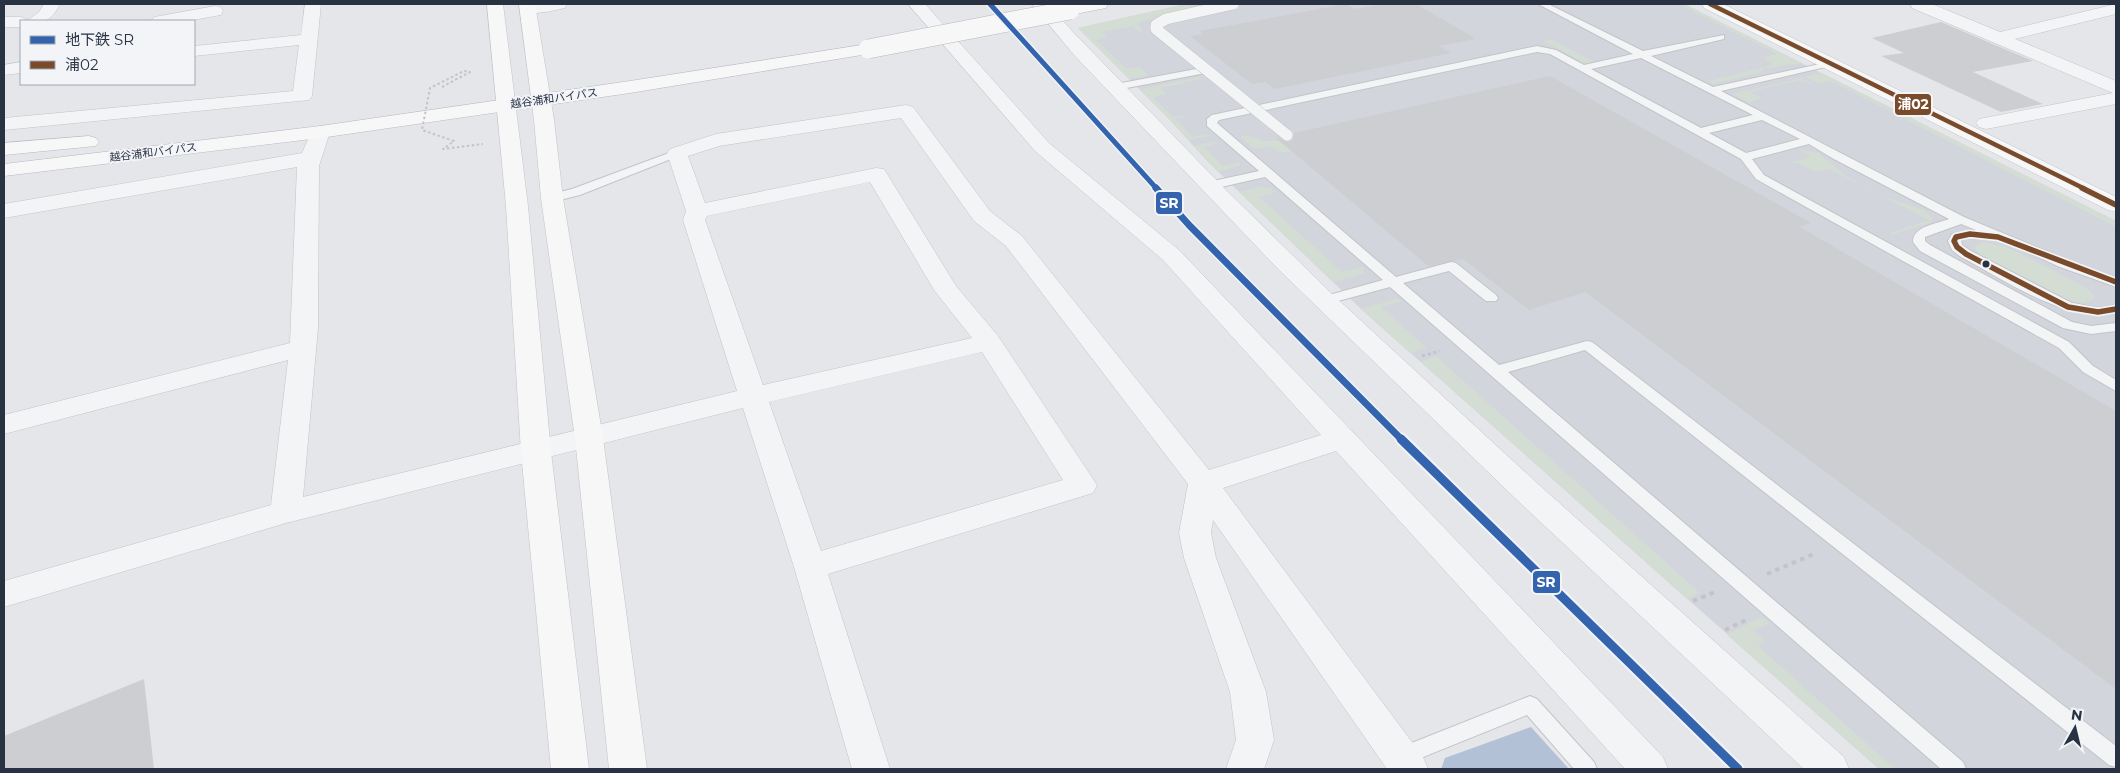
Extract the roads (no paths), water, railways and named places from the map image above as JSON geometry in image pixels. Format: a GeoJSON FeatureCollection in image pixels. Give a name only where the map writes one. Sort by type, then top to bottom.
{"type":"FeatureCollection","features":[{"type":"Feature","properties":{"kind":"main road"},"geometry":{"type":"LineString","coordinates":[[495,4],[517,206],[536,452],[570,769]]}},
{"type":"Feature","properties":{"kind":"main road","name":"越谷浦和バイパス"},"geometry":{"type":"LineString","coordinates":[[864,44],[1050,4]]}},
{"type":"Feature","properties":{"kind":"main road","name":"越谷浦和バイパス"},"geometry":{"type":"LineString","coordinates":[[4,157],[540,94],[864,44],[1100,4]]}},
{"type":"Feature","properties":{"kind":"main road"},"geometry":{"type":"LineString","coordinates":[[1710,4],[2116,206]]}},
{"type":"Feature","properties":{"kind":"main road"},"geometry":{"type":"LineString","coordinates":[[1739,4],[2116,188]]}},
{"type":"Feature","properties":{"kind":"main road"},"geometry":{"type":"LineString","coordinates":[[528,6],[552,198],[589,438],[628,769]]}},
{"type":"Feature","properties":{"kind":"main road","name":"越谷浦和バイパス"},"geometry":{"type":"LineString","coordinates":[[4,170],[320,132],[504,99]]}},
{"type":"Feature","properties":{"kind":"main road"},"geometry":{"type":"LineString","coordinates":[[4,149],[230,130]]}},
{"type":"Feature","properties":{"kind":"main road"},"geometry":{"type":"LineString","coordinates":[[4,186],[274,138]]}},
{"type":"Feature","properties":{"kind":"street"},"geometry":{"type":"LineString","coordinates":[[38,20],[46,15],[52,4]]}},
{"type":"Feature","properties":{"kind":"street"},"geometry":{"type":"LineString","coordinates":[[4,124],[302,96],[313,4]]}},
{"type":"Feature","properties":{"kind":"street"},"geometry":{"type":"LineString","coordinates":[[528,6],[559,4]]}},
{"type":"Feature","properties":{"kind":"street"},"geometry":{"type":"LineString","coordinates":[[916,4],[1042,147],[1171,255],[1649,769]]}},
{"type":"Feature","properties":{"kind":"street"},"geometry":{"type":"LineString","coordinates":[[1040,4],[1061,33],[1150,122],[1208,186],[1324,301],[1541,505],[1830,769]]}},
{"type":"Feature","properties":{"kind":"street"},"geometry":{"type":"LineString","coordinates":[[1918,4],[2116,88]]}},
{"type":"Feature","properties":{"kind":"street"},"geometry":{"type":"LineString","coordinates":[[1998,38],[2116,9]]}},
{"type":"Feature","properties":{"kind":"street"},"geometry":{"type":"LineString","coordinates":[[4,22],[20,22]]}},
{"type":"Feature","properties":{"kind":"street"},"geometry":{"type":"LineString","coordinates":[[206,30],[309,39]]}},
{"type":"Feature","properties":{"kind":"street"},"geometry":{"type":"LineString","coordinates":[[4,70],[20,68]]}},
{"type":"Feature","properties":{"kind":"street"},"geometry":{"type":"LineString","coordinates":[[1986,123],[2116,98]]}},
{"type":"Feature","properties":{"kind":"street"},"geometry":{"type":"LineString","coordinates":[[870,769],[810,567],[755,396],[694,220],[697,211],[677,153],[716,140],[906,110],[982,216],[1014,240],[1204,483],[1405,763]]}},
{"type":"Feature","properties":{"kind":"street"},"geometry":{"type":"LineString","coordinates":[[286,512],[302,348],[308,166],[320,132]]}},
{"type":"Feature","properties":{"kind":"street"},"geometry":{"type":"LineString","coordinates":[[4,211],[311,158]]}},
{"type":"Feature","properties":{"kind":"street"},"geometry":{"type":"LineString","coordinates":[[697,211],[876,174],[946,290],[989,342],[1082,485],[810,567]]}},
{"type":"Feature","properties":{"kind":"street"},"geometry":{"type":"LineString","coordinates":[[4,594],[286,512],[536,452],[755,396],[989,342]]}},
{"type":"Feature","properties":{"kind":"street"},"geometry":{"type":"LineString","coordinates":[[4,424],[302,348]]}},
{"type":"Feature","properties":{"kind":"street"},"geometry":{"type":"LineString","coordinates":[[1204,483],[1341,439]]}},
{"type":"Feature","properties":{"kind":"street"},"geometry":{"type":"LineString","coordinates":[[1204,483],[1195,533],[1200,558],[1248,692],[1255,740],[1245,769]]}},
{"type":"Feature","properties":{"kind":"lane"},"geometry":{"type":"LineString","coordinates":[[1233,4],[1166,19],[1156,25],[1156,29],[1287,135]]}},
{"type":"Feature","properties":{"kind":"lane"},"geometry":{"type":"LineString","coordinates":[[1542,4],[1763,116],[1960,220],[2065,264],[2116,282]]}},
{"type":"Feature","properties":{"kind":"lane"},"geometry":{"type":"LineString","coordinates":[[1582,68],[1721,37]]}},
{"type":"Feature","properties":{"kind":"lane"},"geometry":{"type":"LineString","coordinates":[[1956,769],[1211,124],[1212,119],[1537,49],[1553,52],[1745,157],[1760,177],[2064,345],[2088,369],[2116,386]]}},
{"type":"Feature","properties":{"kind":"lane"},"geometry":{"type":"LineString","coordinates":[[1712,90],[1830,64]]}},
{"type":"Feature","properties":{"kind":"lane"},"geometry":{"type":"LineString","coordinates":[[1116,87],[1207,70]]}},
{"type":"Feature","properties":{"kind":"lane"},"geometry":{"type":"LineString","coordinates":[[1699,132],[1763,116]]}},
{"type":"Feature","properties":{"kind":"lane"},"geometry":{"type":"LineString","coordinates":[[1745,157],[1809,140]]}},
{"type":"Feature","properties":{"kind":"lane"},"geometry":{"type":"LineString","coordinates":[[552,198],[576,192],[677,153]]}},
{"type":"Feature","properties":{"kind":"lane"},"geometry":{"type":"LineString","coordinates":[[1208,186],[1268,173]]}},
{"type":"Feature","properties":{"kind":"lane"},"geometry":{"type":"LineString","coordinates":[[1960,220],[1923,232],[1919,236],[1919,242],[1924,248],[2068,325],[2091,330],[2116,327]]}},
{"type":"Feature","properties":{"kind":"lane"},"geometry":{"type":"LineString","coordinates":[[2021,245],[1983,233],[1971,233],[1956,237],[1954,241],[1957,247],[1966,254],[2068,307],[2098,312],[2116,309]]}},
{"type":"Feature","properties":{"kind":"lane"},"geometry":{"type":"LineString","coordinates":[[1324,301],[1451,266],[1491,298]]}},
{"type":"Feature","properties":{"kind":"lane"},"geometry":{"type":"LineString","coordinates":[[1496,371],[1587,345],[2116,758]]}},
{"type":"Feature","properties":{"kind":"lane"},"geometry":{"type":"LineString","coordinates":[[1405,763],[1530,705],[1587,769]]}},
{"type":"Feature","properties":{"kind":"water"},"geometry":{"type":"Polygon","coordinates":[[[1531,727],[1569,769],[1441,769],[1445,758],[1531,727]]]}},
{"type":"Feature","properties":{"kind":"metro line","name":"SR"},"geometry":{"type":"LineString","coordinates":[[990,4],[1189,225],[1441,480],[1738,769]]}}]}
